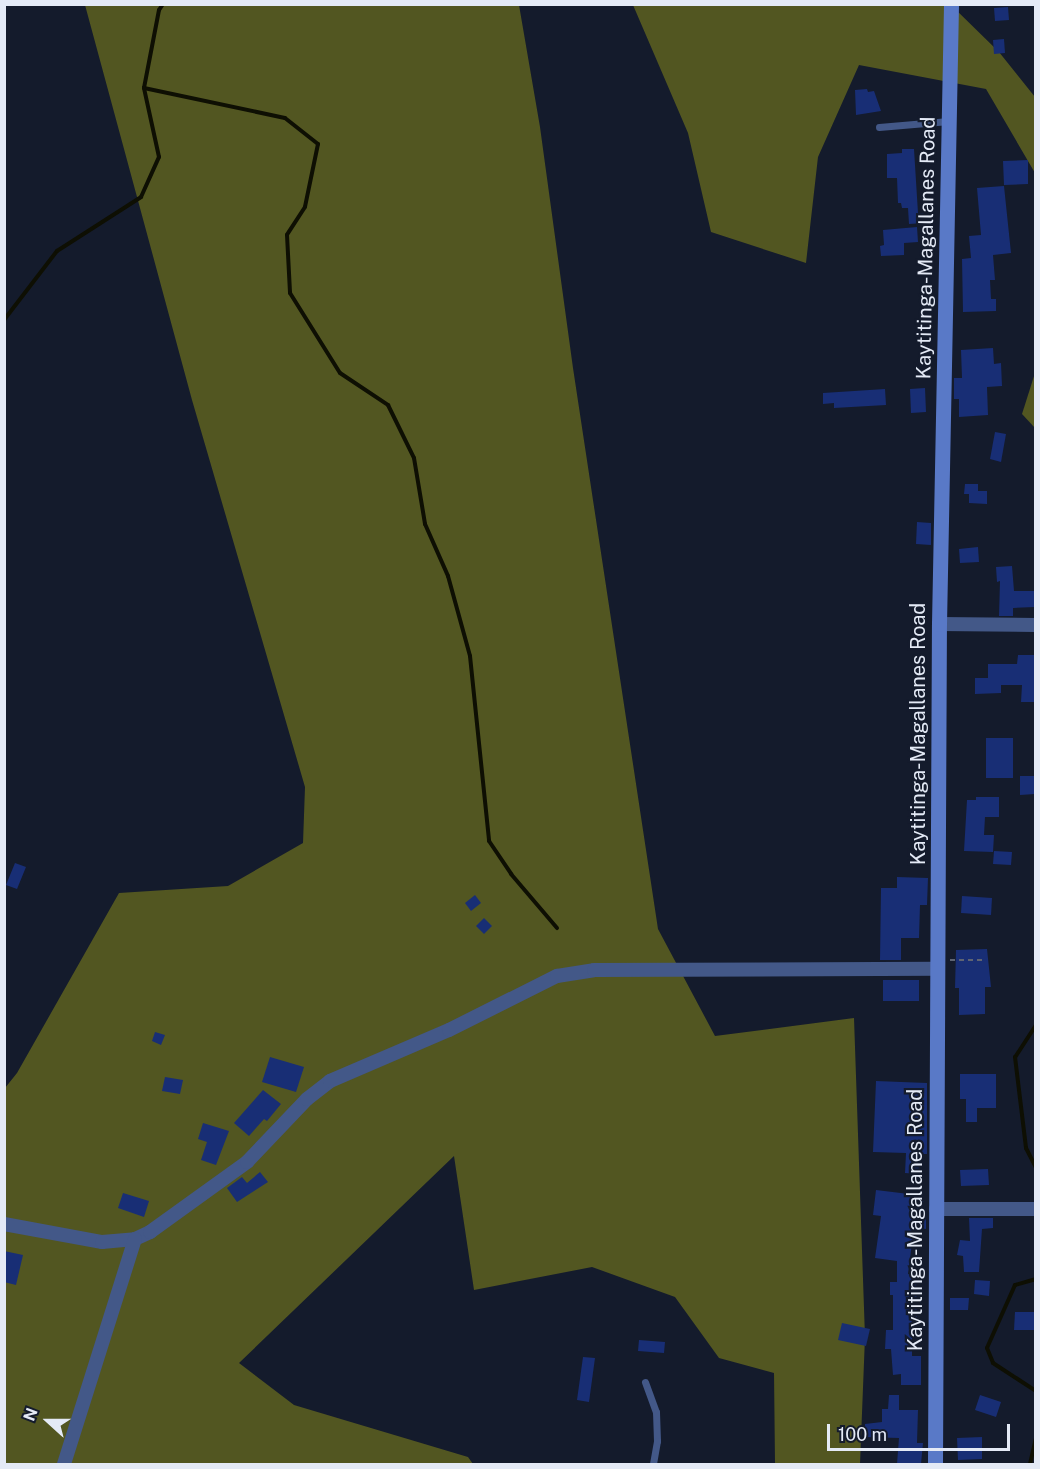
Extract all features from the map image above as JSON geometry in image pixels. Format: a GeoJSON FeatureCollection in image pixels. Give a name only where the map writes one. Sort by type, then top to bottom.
{"type":"FeatureCollection","features":[{"type":"Feature","properties":{"kind":"main road","name":"Kaytitinga-Magallanes Road"},"geometry":{"type":"LineString","coordinates":[[935,1464],[939,624],[951,4]]}},
{"type":"Feature","properties":{"kind":"street"},"geometry":{"type":"LineString","coordinates":[[939,624],[1035,625]]}},
{"type":"Feature","properties":{"kind":"street"},"geometry":{"type":"LineString","coordinates":[[4,1224],[102,1242],[135,1239],[150,1232],[247,1162],[307,1099],[330,1081],[449,1029],[557,976],[594,969],[938,965]]}},
{"type":"Feature","properties":{"kind":"street"},"geometry":{"type":"LineString","coordinates":[[936,1209],[1035,1209]]}},
{"type":"Feature","properties":{"kind":"street"},"geometry":{"type":"LineString","coordinates":[[64,1464],[135,1239]]}},
{"type":"Feature","properties":{"kind":"lane"},"geometry":{"type":"LineString","coordinates":[[879,127],[949,121]]}},
{"type":"Feature","properties":{"kind":"lane"},"geometry":{"type":"LineString","coordinates":[[645,1382],[656,1412],[657,1441],[653,1464]]}},
{"type":"Feature","properties":{"kind":"path"},"geometry":{"type":"LineString","coordinates":[[938,965],[986,960]]}},
{"type":"Feature","properties":{"kind":"green space"},"geometry":{"type":"Polygon","coordinates":[[[85,5],[519,5],[540,127],[573,368],[658,929],[715,1036],[854,1018],[865,1337],[860,1464],[775,1464],[774,1373],[719,1358],[675,1297],[592,1267],[474,1290],[454,1156],[239,1363],[294,1405],[468,1457],[473,1464],[5,1464],[5,1088],[17,1073],[119,893],[228,886],[303,843],[305,787],[192,400],[85,5]]]}},
{"type":"Feature","properties":{"kind":"green space"},"geometry":{"type":"Polygon","coordinates":[[[633,5],[951,5],[999,52],[1035,97],[1035,173],[986,89],[859,65],[818,157],[806,263],[711,232],[688,133],[633,5]]]}},
{"type":"Feature","properties":{"kind":"green space"},"geometry":{"type":"Polygon","coordinates":[[[1035,373],[1035,428],[1022,414],[1035,373]]]}},
{"type":"Feature","properties":{"kind":"building"},"geometry":{"type":"Polygon","coordinates":[[[1008,7],[1009,20],[995,21],[994,8],[1008,7]]]}},
{"type":"Feature","properties":{"kind":"building"},"geometry":{"type":"Polygon","coordinates":[[[1004,39],[1005,53],[994,54],[993,40],[1004,39]]]}},
{"type":"Feature","properties":{"kind":"building"},"geometry":{"type":"Polygon","coordinates":[[[867,89],[868,92],[874,91],[881,111],[856,115],[855,90],[867,89]]]}},
{"type":"Feature","properties":{"kind":"building"},"geometry":{"type":"Polygon","coordinates":[[[902,149],[914,149],[918,213],[924,213],[924,223],[909,224],[908,208],[902,208],[901,203],[898,203],[897,178],[887,178],[887,154],[902,153],[902,149]]]}},
{"type":"Feature","properties":{"kind":"building"},"geometry":{"type":"Polygon","coordinates":[[[1028,160],[1028,184],[1004,185],[1003,161],[1028,160]]]}},
{"type":"Feature","properties":{"kind":"building"},"geometry":{"type":"Polygon","coordinates":[[[1004,186],[1011,253],[993,255],[995,280],[990,280],[991,299],[996,299],[996,311],[963,312],[962,259],[971,258],[969,236],[981,235],[977,188],[1004,186]]]}},
{"type":"Feature","properties":{"kind":"building"},"geometry":{"type":"Polygon","coordinates":[[[917,227],[918,242],[904,243],[904,255],[881,256],[880,246],[884,245],[883,230],[917,227]]]}},
{"type":"Feature","properties":{"kind":"building"},"geometry":{"type":"Polygon","coordinates":[[[993,348],[994,364],[1001,363],[1002,386],[987,387],[988,415],[959,417],[959,399],[954,399],[954,378],[962,378],[961,350],[993,348]]]}},
{"type":"Feature","properties":{"kind":"building"},"geometry":{"type":"Polygon","coordinates":[[[925,388],[926,412],[911,413],[910,389],[925,388]]]}},
{"type":"Feature","properties":{"kind":"building"},"geometry":{"type":"Polygon","coordinates":[[[885,389],[886,405],[834,408],[834,403],[823,404],[823,393],[885,389]]]}},
{"type":"Feature","properties":{"kind":"building"},"geometry":{"type":"Polygon","coordinates":[[[995,432],[1006,434],[1001,462],[990,459],[995,432]]]}},
{"type":"Feature","properties":{"kind":"building"},"geometry":{"type":"Polygon","coordinates":[[[965,484],[978,484],[978,491],[987,491],[987,504],[969,503],[969,494],[964,494],[965,484]]]}},
{"type":"Feature","properties":{"kind":"building"},"geometry":{"type":"Polygon","coordinates":[[[917,522],[931,523],[931,545],[916,544],[917,522]]]}},
{"type":"Feature","properties":{"kind":"building"},"geometry":{"type":"Polygon","coordinates":[[[978,547],[979,562],[960,563],[959,549],[978,547]]]}},
{"type":"Feature","properties":{"kind":"building"},"geometry":{"type":"Polygon","coordinates":[[[1012,566],[1014,591],[1035,591],[1035,607],[1013,608],[1013,616],[999,616],[1000,581],[997,582],[996,567],[1012,566]]]}},
{"type":"Feature","properties":{"kind":"building"},"geometry":{"type":"Polygon","coordinates":[[[1018,655],[1035,655],[1035,702],[1021,702],[1022,685],[1001,685],[1001,693],[975,694],[975,678],[988,678],[988,664],[1017,664],[1018,655]]]}},
{"type":"Feature","properties":{"kind":"building"},"geometry":{"type":"Polygon","coordinates":[[[986,738],[1013,738],[1013,778],[986,778],[986,738]]]}},
{"type":"Feature","properties":{"kind":"building"},"geometry":{"type":"Polygon","coordinates":[[[1020,776],[1035,776],[1035,794],[1020,795],[1020,776]]]}},
{"type":"Feature","properties":{"kind":"building"},"geometry":{"type":"Polygon","coordinates":[[[976,797],[999,797],[999,817],[985,817],[984,835],[994,835],[993,852],[964,851],[967,800],[976,800],[976,797]]]}},
{"type":"Feature","properties":{"kind":"building"},"geometry":{"type":"Polygon","coordinates":[[[994,851],[1012,852],[1011,865],[993,864],[994,851]]]}},
{"type":"Feature","properties":{"kind":"building"},"geometry":{"type":"Polygon","coordinates":[[[15,863],[26,867],[17,889],[6,885],[15,863]]]}},
{"type":"Feature","properties":{"kind":"building"},"geometry":{"type":"Polygon","coordinates":[[[897,877],[928,878],[927,905],[920,905],[919,938],[901,938],[901,960],[880,960],[881,888],[897,888],[897,877]]]}},
{"type":"Feature","properties":{"kind":"building"},"geometry":{"type":"Polygon","coordinates":[[[475,895],[481,903],[471,911],[465,903],[475,895]]]}},
{"type":"Feature","properties":{"kind":"building"},"geometry":{"type":"Polygon","coordinates":[[[962,896],[992,898],[991,915],[961,913],[962,896]]]}},
{"type":"Feature","properties":{"kind":"building"},"geometry":{"type":"Polygon","coordinates":[[[484,918],[492,926],[484,934],[476,926],[484,918]]]}},
{"type":"Feature","properties":{"kind":"building"},"geometry":{"type":"Polygon","coordinates":[[[987,949],[991,987],[985,987],[985,1014],[959,1015],[959,988],[955,988],[956,950],[987,949]]]}},
{"type":"Feature","properties":{"kind":"building"},"geometry":{"type":"Polygon","coordinates":[[[883,980],[919,980],[919,1001],[883,1001],[883,980]]]}},
{"type":"Feature","properties":{"kind":"building"},"geometry":{"type":"Polygon","coordinates":[[[155,1032],[165,1035],[161,1045],[152,1041],[155,1032]]]}},
{"type":"Feature","properties":{"kind":"building"},"geometry":{"type":"Polygon","coordinates":[[[270,1057],[304,1067],[296,1092],[262,1082],[270,1057]]]}},
{"type":"Feature","properties":{"kind":"building"},"geometry":{"type":"Polygon","coordinates":[[[960,1074],[996,1074],[996,1108],[977,1108],[977,1122],[966,1122],[966,1099],[960,1099],[960,1074]]]}},
{"type":"Feature","properties":{"kind":"building"},"geometry":{"type":"Polygon","coordinates":[[[165,1077],[183,1080],[180,1094],[162,1091],[165,1077]]]}},
{"type":"Feature","properties":{"kind":"building"},"geometry":{"type":"Polygon","coordinates":[[[876,1081],[927,1083],[927,1154],[920,1154],[918,1174],[905,1173],[906,1153],[873,1152],[876,1081]]]}},
{"type":"Feature","properties":{"kind":"building"},"geometry":{"type":"Polygon","coordinates":[[[263,1090],[281,1104],[267,1121],[264,1119],[249,1136],[234,1123],[263,1090]]]}},
{"type":"Feature","properties":{"kind":"building"},"geometry":{"type":"Polygon","coordinates":[[[203,1123],[229,1131],[216,1165],[201,1160],[207,1142],[198,1139],[203,1123]]]}},
{"type":"Feature","properties":{"kind":"building"},"geometry":{"type":"Polygon","coordinates":[[[988,1169],[989,1185],[961,1186],[960,1170],[988,1169]]]}},
{"type":"Feature","properties":{"kind":"building"},"geometry":{"type":"Polygon","coordinates":[[[260,1172],[268,1182],[237,1202],[227,1188],[242,1177],[247,1183],[260,1172]]]}},
{"type":"Feature","properties":{"kind":"building"},"geometry":{"type":"Polygon","coordinates":[[[876,1190],[917,1195],[917,1199],[924,1200],[922,1213],[926,1214],[926,1229],[914,1227],[908,1274],[916,1274],[917,1317],[912,1317],[912,1356],[921,1356],[921,1385],[901,1385],[901,1374],[893,1375],[891,1349],[885,1349],[886,1330],[893,1330],[893,1295],[890,1295],[890,1282],[897,1282],[897,1261],[875,1258],[881,1216],[873,1215],[876,1190]]]}},
{"type":"Feature","properties":{"kind":"building"},"geometry":{"type":"Polygon","coordinates":[[[123,1193],[149,1201],[144,1217],[118,1208],[123,1193]]]}},
{"type":"Feature","properties":{"kind":"building"},"geometry":{"type":"Polygon","coordinates":[[[969,1218],[993,1218],[993,1228],[982,1229],[979,1272],[964,1272],[963,1256],[957,1255],[960,1240],[970,1241],[969,1218]]]}},
{"type":"Feature","properties":{"kind":"building"},"geometry":{"type":"Polygon","coordinates":[[[4,1251],[23,1255],[16,1285],[4,1282],[4,1251]]]}},
{"type":"Feature","properties":{"kind":"building"},"geometry":{"type":"Polygon","coordinates":[[[975,1280],[990,1281],[989,1296],[974,1294],[975,1280]]]}},
{"type":"Feature","properties":{"kind":"building"},"geometry":{"type":"Polygon","coordinates":[[[950,1298],[969,1298],[968,1310],[950,1310],[950,1298]]]}},
{"type":"Feature","properties":{"kind":"building"},"geometry":{"type":"Polygon","coordinates":[[[1015,1312],[1035,1312],[1035,1330],[1014,1330],[1015,1312]]]}},
{"type":"Feature","properties":{"kind":"building"},"geometry":{"type":"Polygon","coordinates":[[[842,1323],[870,1329],[866,1346],[838,1340],[842,1323]]]}},
{"type":"Feature","properties":{"kind":"building"},"geometry":{"type":"Polygon","coordinates":[[[639,1340],[665,1342],[664,1353],[638,1351],[639,1340]]]}},
{"type":"Feature","properties":{"kind":"building"},"geometry":{"type":"Polygon","coordinates":[[[583,1357],[595,1358],[589,1402],[577,1400],[583,1357]]]}},
{"type":"Feature","properties":{"kind":"building"},"geometry":{"type":"Polygon","coordinates":[[[889,1395],[899,1395],[899,1410],[918,1410],[917,1443],[923,1443],[921,1464],[897,1464],[899,1438],[865,1437],[865,1424],[882,1422],[882,1409],[888,1409],[889,1395]]]}},
{"type":"Feature","properties":{"kind":"building"},"geometry":{"type":"Polygon","coordinates":[[[980,1395],[1001,1402],[996,1417],[975,1410],[980,1395]]]}},
{"type":"Feature","properties":{"kind":"building"},"geometry":{"type":"Polygon","coordinates":[[[982,1437],[982,1459],[958,1460],[957,1438],[982,1437]]]}},
{"type":"Feature","properties":{"kind":"waterway"},"geometry":{"type":"LineString","coordinates":[[163,4],[159,10],[144,88],[285,118],[318,144],[305,207],[287,235],[290,293],[340,373],[388,405],[414,458],[425,524],[448,576],[470,656],[489,841],[511,874],[557,928]]}},
{"type":"Feature","properties":{"kind":"waterway"},"geometry":{"type":"LineString","coordinates":[[4,320],[57,251],[141,197],[159,157],[144,88]]}},
{"type":"Feature","properties":{"kind":"waterway"},"geometry":{"type":"LineString","coordinates":[[1036,1025],[1015,1057],[1026,1148],[1036,1168]]}},
{"type":"Feature","properties":{"kind":"waterway"},"geometry":{"type":"LineString","coordinates":[[1036,1279],[1015,1285],[987,1348],[993,1363],[1036,1391]]}},
{"type":"Feature","properties":{"kind":"waterway"},"geometry":{"type":"LineString","coordinates":[[1030,1464],[1036,1439]]}}]}
